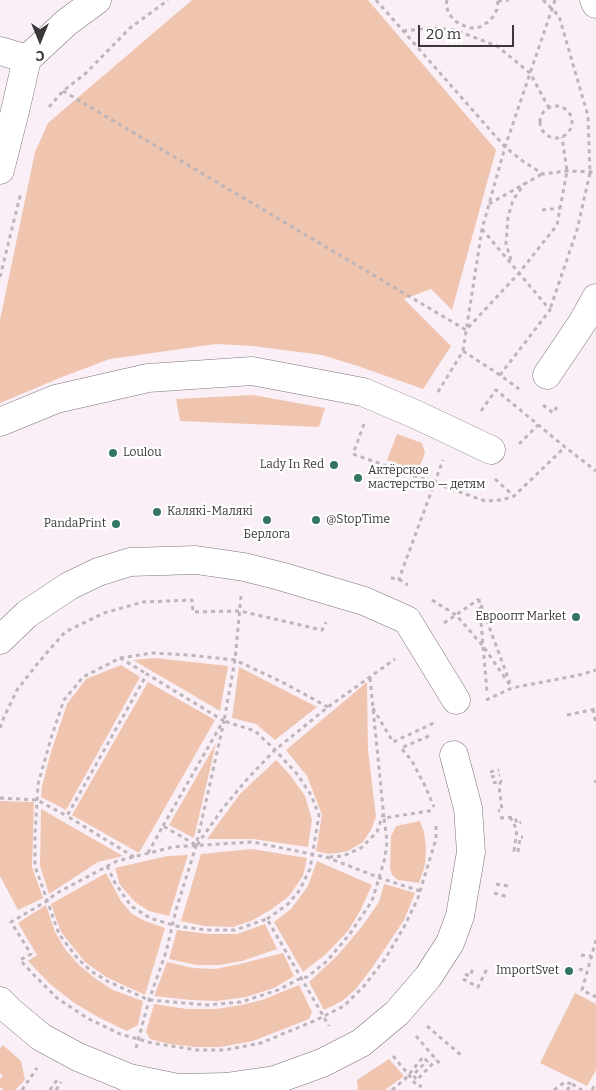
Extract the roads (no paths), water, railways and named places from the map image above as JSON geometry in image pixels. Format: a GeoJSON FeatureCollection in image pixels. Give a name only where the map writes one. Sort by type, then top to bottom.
{"type":"FeatureCollection","features":[{"type":"Feature","properties":{"kind":"lane"},"geometry":{"type":"LineString","coordinates":[[0,170],[28,59],[66,22],[97,0]]}},
{"type":"Feature","properties":{"kind":"lane"},"geometry":{"type":"LineString","coordinates":[[594,0],[596,4]]}},
{"type":"Feature","properties":{"kind":"lane"},"geometry":{"type":"LineString","coordinates":[[0,51],[28,59]]}},
{"type":"Feature","properties":{"kind":"lane"},"geometry":{"type":"LineString","coordinates":[[547,375],[582,323],[596,298]]}},
{"type":"Feature","properties":{"kind":"lane"},"geometry":{"type":"LineString","coordinates":[[0,422],[56,399],[148,378],[252,371],[363,392],[453,433],[490,462]]}},
{"type":"Feature","properties":{"kind":"lane"},"geometry":{"type":"LineString","coordinates":[[0,640],[27,614],[69,586],[98,572],[130,562],[196,560],[280,576],[364,601],[407,620],[458,708]]}},
{"type":"Feature","properties":{"kind":"lane"},"geometry":{"type":"LineString","coordinates":[[0,1001],[41,1037],[78,1057],[129,1078],[178,1088],[226,1087],[275,1080],[322,1063],[361,1043],[397,1013],[428,977],[450,943],[460,916],[472,852],[468,808],[454,755]]}},
{"type":"Feature","properties":{"kind":"place","name":"Loulou"},"geometry":{"type":"Point","coordinates":[113,453]}},
{"type":"Feature","properties":{"kind":"place","name":"Lady In Red"},"geometry":{"type":"Point","coordinates":[334,465]}},
{"type":"Feature","properties":{"kind":"place","name":"Актёрское мастерство — детям"},"geometry":{"type":"Point","coordinates":[358,478]}},
{"type":"Feature","properties":{"kind":"place","name":"Калякі-Малякі"},"geometry":{"type":"Point","coordinates":[157,512]}},
{"type":"Feature","properties":{"kind":"place","name":"Берлога"},"geometry":{"type":"Point","coordinates":[267,520]}},
{"type":"Feature","properties":{"kind":"place","name":"@StopTime"},"geometry":{"type":"Point","coordinates":[316,520]}},
{"type":"Feature","properties":{"kind":"place","name":"PandaPrint"},"geometry":{"type":"Point","coordinates":[116,524]}},
{"type":"Feature","properties":{"kind":"place","name":"Евроопт Market"},"geometry":{"type":"Point","coordinates":[576,617]}},
{"type":"Feature","properties":{"kind":"place","name":"ImportSvet"},"geometry":{"type":"Point","coordinates":[569,971]}}]}
